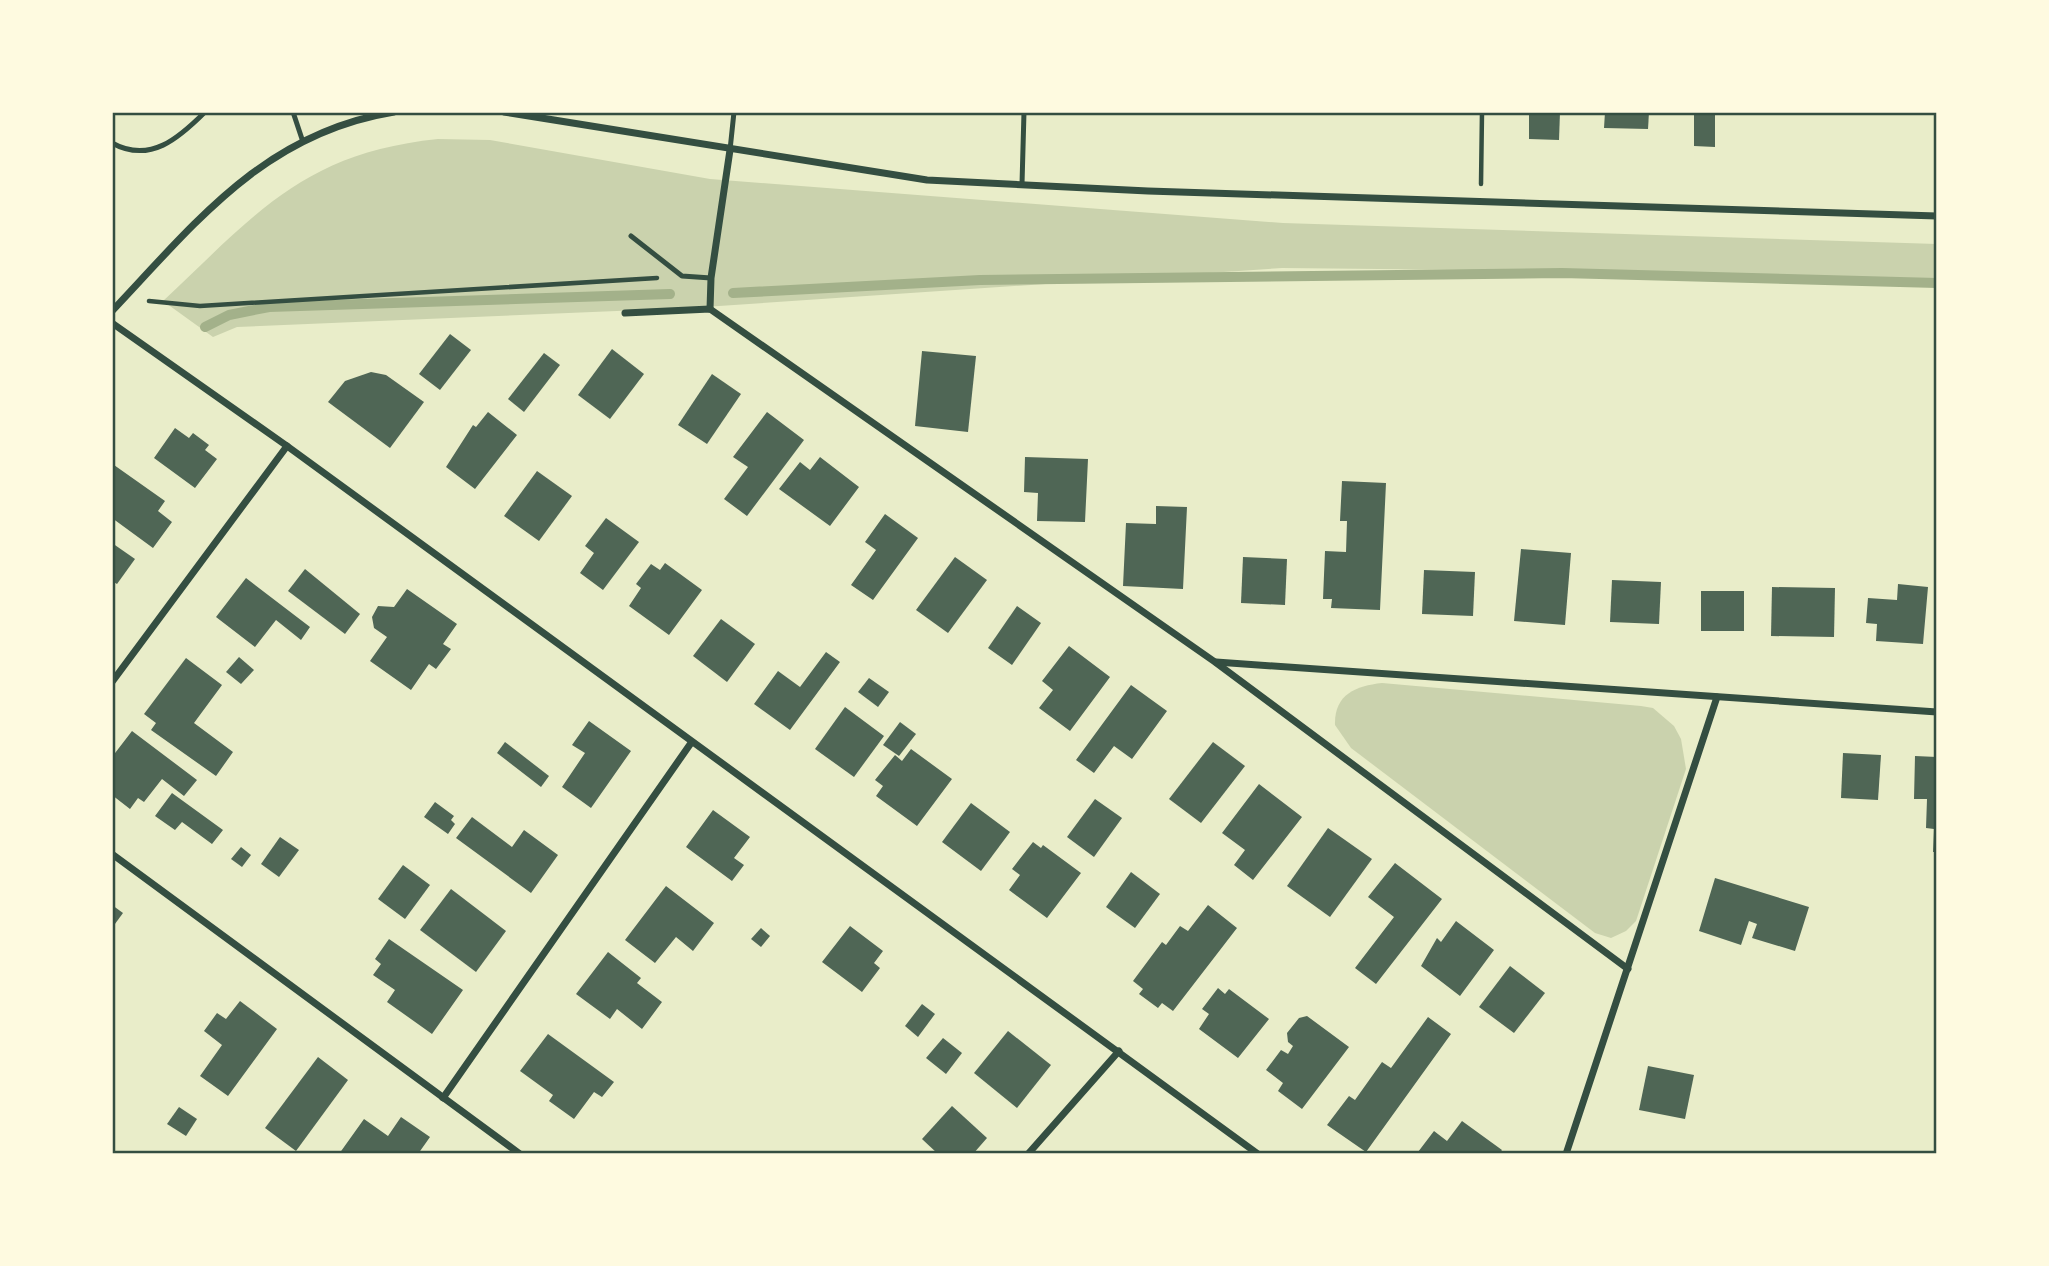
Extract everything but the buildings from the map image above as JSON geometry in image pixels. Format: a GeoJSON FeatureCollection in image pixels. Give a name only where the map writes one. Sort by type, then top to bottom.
{"type":"FeatureCollection","features":[{"type":"Feature","properties":{"kind":"street"},"geometry":{"type":"LineString","coordinates":[[112,311],[198,221],[279,151],[302,139],[365,117],[394,112]]}},
{"type":"Feature","properties":{"kind":"street"},"geometry":{"type":"LineString","coordinates":[[504,112],[927,180],[1480,202],[1937,216]]}},
{"type":"Feature","properties":{"kind":"street"},"geometry":{"type":"LineString","coordinates":[[710,309],[711,278],[730,150]]}},
{"type":"Feature","properties":{"kind":"street"},"geometry":{"type":"LineString","coordinates":[[625,313],[710,309],[1215,662],[1628,970]]}},
{"type":"Feature","properties":{"kind":"street"},"geometry":{"type":"LineString","coordinates":[[112,323],[287,446],[1258,1154]]}},
{"type":"Feature","properties":{"kind":"street"},"geometry":{"type":"LineString","coordinates":[[112,682],[287,446]]}},
{"type":"Feature","properties":{"kind":"street"},"geometry":{"type":"LineString","coordinates":[[1215,662],[1937,712]]}},
{"type":"Feature","properties":{"kind":"street"},"geometry":{"type":"LineString","coordinates":[[1566,1154],[1717,697]]}},
{"type":"Feature","properties":{"kind":"street"},"geometry":{"type":"LineString","coordinates":[[443,1098],[691,743]]}},
{"type":"Feature","properties":{"kind":"street"},"geometry":{"type":"LineString","coordinates":[[112,854],[520,1154]]}},
{"type":"Feature","properties":{"kind":"street"},"geometry":{"type":"LineString","coordinates":[[1028,1154],[1119,1051]]}},
{"type":"Feature","properties":{"kind":"lane"},"geometry":{"type":"LineString","coordinates":[[112,143],[131,150],[153,150],[178,139],[205,112]]}},
{"type":"Feature","properties":{"kind":"lane"},"geometry":{"type":"LineString","coordinates":[[293,112],[302,139]]}},
{"type":"Feature","properties":{"kind":"lane"},"geometry":{"type":"LineString","coordinates":[[730,150],[734,112]]}},
{"type":"Feature","properties":{"kind":"lane"},"geometry":{"type":"LineString","coordinates":[[1022,184],[1024,112]]}},
{"type":"Feature","properties":{"kind":"lane"},"geometry":{"type":"LineString","coordinates":[[631,236],[682,276],[711,278]]}},
{"type":"Feature","properties":{"kind":"path"},"geometry":{"type":"LineString","coordinates":[[1480,202],[1482,112]]}},
{"type":"Feature","properties":{"kind":"path"},"geometry":{"type":"LineString","coordinates":[[124,298],[200,306],[682,276]]}},
{"type":"Feature","properties":{"kind":"green space"},"geometry":{"type":"Polygon","coordinates":[[[438,139],[490,140],[710,179],[1283,223],[1937,244],[1937,284],[1580,271],[1282,268],[689,308],[237,327],[213,337],[163,301],[255,215],[316,173],[351,158],[391,146],[438,139]]]}},
{"type":"Feature","properties":{"kind":"green space"},"geometry":{"type":"Polygon","coordinates":[[[1382,683],[1641,706],[1653,708],[1674,726],[1681,739],[1686,769],[1636,921],[1626,931],[1611,938],[1595,933],[1351,748],[1335,725],[1338,706],[1342,699],[1355,690],[1382,683]]]}},
{"type":"Feature","properties":{"kind":"waterway"},"geometry":{"type":"LineString","coordinates":[[733,293],[980,280],[1562,273],[1937,283]]}},
{"type":"Feature","properties":{"kind":"waterway"},"geometry":{"type":"LineString","coordinates":[[205,327],[229,315],[269,307],[670,294]]}}]}
